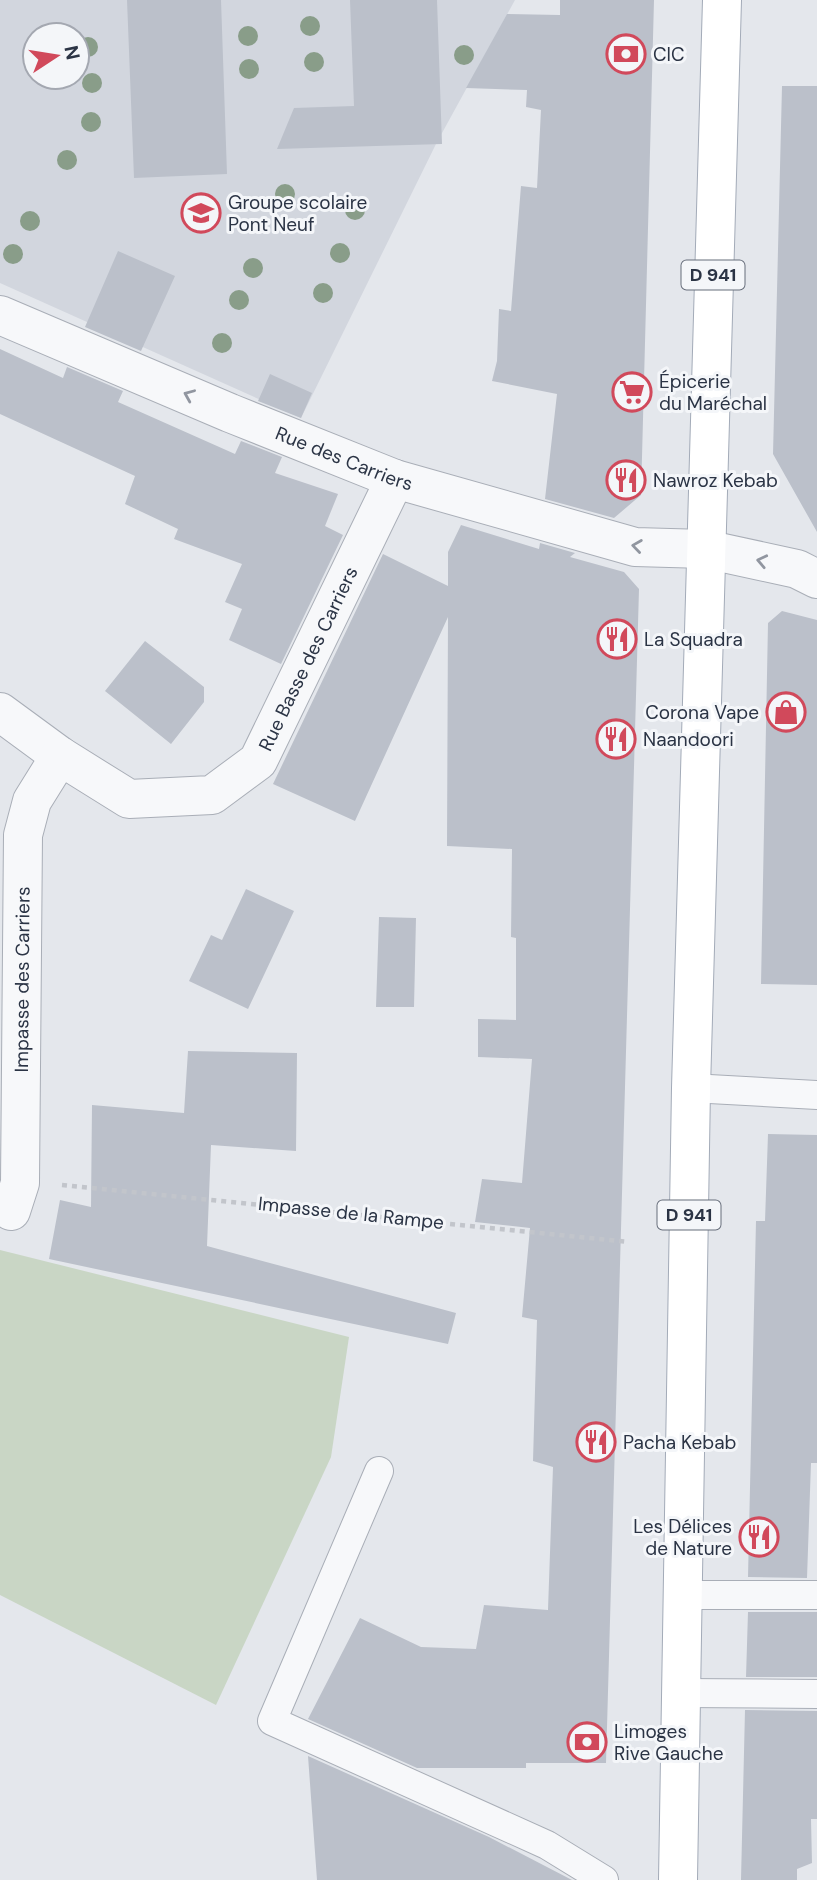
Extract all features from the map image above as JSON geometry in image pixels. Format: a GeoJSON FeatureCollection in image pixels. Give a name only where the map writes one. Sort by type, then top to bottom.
{"type":"FeatureCollection","features":[{"type":"Feature","properties":{"kind":"main road","name":"D 941"},"geometry":{"type":"LineString","coordinates":[[678,1880],[691,1088],[722,0]]}},
{"type":"Feature","properties":{"kind":"street","name":"Rue des Carriers"},"geometry":{"type":"LineString","coordinates":[[0,315],[230,413],[395,479],[635,547],[705,550],[797,569],[817,579]]}},
{"type":"Feature","properties":{"kind":"street","name":"Rue Basse des Carriers"},"geometry":{"type":"LineString","coordinates":[[0,712],[61,756],[129,799],[212,795],[258,761],[395,479]]}},
{"type":"Feature","properties":{"kind":"street","name":"Impasse des Carriers"},"geometry":{"type":"LineString","coordinates":[[12,1212],[20,1183],[23,835],[32,801],[61,756]]}},
{"type":"Feature","properties":{"kind":"lane"},"geometry":{"type":"LineString","coordinates":[[691,1088],[817,1095]]}},
{"type":"Feature","properties":{"kind":"lane"},"geometry":{"type":"LineString","coordinates":[[379,1471],[272,1721],[547,1844],[604,1880]]}},
{"type":"Feature","properties":{"kind":"lane"},"geometry":{"type":"LineString","coordinates":[[684,1595],[817,1595]]}},
{"type":"Feature","properties":{"kind":"lane"},"geometry":{"type":"LineString","coordinates":[[681,1693],[817,1694]]}},
{"type":"Feature","properties":{"kind":"path","name":"Impasse de la Rampe"},"geometry":{"type":"LineString","coordinates":[[72,1185],[629,1242]]}},
{"type":"Feature","properties":{"kind":"shaded area","name":"Groupe scolaire Pont Neuf"},"geometry":{"type":"Polygon","coordinates":[[[0,0],[515,0],[436,144],[301,418],[0,283],[0,0]]]}},
{"type":"Feature","properties":{"kind":"green space"},"geometry":{"type":"Polygon","coordinates":[[[0,1250],[349,1337],[331,1457],[216,1705],[0,1595],[0,1250]]]}},
{"type":"Feature","properties":{"kind":"building"},"geometry":{"type":"Polygon","coordinates":[[[127,0],[221,0],[227,174],[134,178],[127,0]]]}},
{"type":"Feature","properties":{"kind":"building"},"geometry":{"type":"Polygon","coordinates":[[[350,0],[437,0],[442,144],[277,149],[294,108],[354,106],[350,0]]]}},
{"type":"Feature","properties":{"kind":"building"},"geometry":{"type":"Polygon","coordinates":[[[560,0],[654,0],[641,495],[614,518],[545,499],[557,394],[492,381],[497,361],[499,309],[511,311],[521,186],[537,188],[541,110],[526,107],[527,90],[466,88],[507,14],[560,15],[560,0]]]}},
{"type":"Feature","properties":{"kind":"building"},"geometry":{"type":"Polygon","coordinates":[[[782,86],[817,86],[817,532],[773,454],[782,86]]]}},
{"type":"Feature","properties":{"kind":"building"},"geometry":{"type":"Polygon","coordinates":[[[118,251],[175,276],[141,351],[85,327],[118,251]]]}},
{"type":"Feature","properties":{"kind":"building"},"geometry":{"type":"Polygon","coordinates":[[[0,349],[63,378],[67,367],[123,391],[118,402],[235,454],[241,441],[282,457],[275,473],[338,494],[325,526],[343,535],[281,664],[229,640],[242,609],[225,602],[242,564],[174,539],[178,529],[125,504],[135,476],[0,414],[0,349]]]}},
{"type":"Feature","properties":{"kind":"building"},"geometry":{"type":"Polygon","coordinates":[[[270,374],[312,393],[301,418],[258,401],[270,374]]]}},
{"type":"Feature","properties":{"kind":"building"},"geometry":{"type":"Polygon","coordinates":[[[461,525],[539,549],[540,543],[575,553],[570,557],[624,572],[639,589],[606,1763],[526,1763],[526,1768],[417,1768],[308,1719],[360,1618],[421,1647],[476,1649],[484,1605],[548,1610],[553,1467],[533,1461],[537,1320],[522,1317],[530,1228],[475,1222],[482,1179],[522,1183],[532,1059],[478,1057],[478,1019],[516,1020],[516,938],[511,937],[512,849],[447,846],[448,617],[355,821],[273,784],[383,554],[448,586],[448,552],[461,525]]]}},
{"type":"Feature","properties":{"kind":"building"},"geometry":{"type":"Polygon","coordinates":[[[782,611],[817,620],[817,985],[761,984],[768,623],[782,611]]]}},
{"type":"Feature","properties":{"kind":"building"},"geometry":{"type":"Polygon","coordinates":[[[145,641],[204,687],[204,702],[171,744],[105,691],[145,641]]]}},
{"type":"Feature","properties":{"kind":"building"},"geometry":{"type":"Polygon","coordinates":[[[246,889],[294,911],[248,1009],[189,981],[211,935],[222,940],[246,889]]]}},
{"type":"Feature","properties":{"kind":"building"},"geometry":{"type":"Polygon","coordinates":[[[379,917],[416,918],[414,1007],[376,1007],[379,917]]]}},
{"type":"Feature","properties":{"kind":"building"},"geometry":{"type":"Polygon","coordinates":[[[188,1051],[297,1053],[296,1151],[211,1145],[207,1246],[456,1313],[448,1344],[49,1259],[60,1200],[91,1207],[92,1105],[184,1113],[188,1051]]]}},
{"type":"Feature","properties":{"kind":"building"},"geometry":{"type":"Polygon","coordinates":[[[768,1134],[817,1135],[817,1463],[811,1463],[807,1578],[748,1577],[756,1221],[765,1221],[768,1134]]]}},
{"type":"Feature","properties":{"kind":"building"},"geometry":{"type":"Polygon","coordinates":[[[748,1612],[817,1612],[817,1677],[746,1677],[748,1612]]]}},
{"type":"Feature","properties":{"kind":"building"},"geometry":{"type":"Polygon","coordinates":[[[745,1710],[817,1711],[817,1819],[811,1819],[812,1863],[797,1869],[797,1880],[741,1880],[745,1710]]]}},
{"type":"Feature","properties":{"kind":"building"},"geometry":{"type":"Polygon","coordinates":[[[308,1756],[489,1837],[572,1880],[317,1880],[308,1756]]]}},
{"type":"Feature","properties":{"kind":"place","name":"CIC"},"geometry":{"type":"Point","coordinates":[626,54]}},
{"type":"Feature","properties":{"kind":"place","name":"Groupe scolaire Pont Neuf"},"geometry":{"type":"Point","coordinates":[201,213]}},
{"type":"Feature","properties":{"kind":"place","name":"Épicerie du Maréchal"},"geometry":{"type":"Point","coordinates":[632,392]}},
{"type":"Feature","properties":{"kind":"place","name":"Nawroz Kebab"},"geometry":{"type":"Point","coordinates":[626,480]}},
{"type":"Feature","properties":{"kind":"place","name":"La Squadra"},"geometry":{"type":"Point","coordinates":[617,639]}},
{"type":"Feature","properties":{"kind":"place","name":"Corona Vape"},"geometry":{"type":"Point","coordinates":[786,712]}},
{"type":"Feature","properties":{"kind":"place","name":"Naandoori"},"geometry":{"type":"Point","coordinates":[616,739]}},
{"type":"Feature","properties":{"kind":"place","name":"Pacha Kebab"},"geometry":{"type":"Point","coordinates":[596,1442]}},
{"type":"Feature","properties":{"kind":"place","name":"Les Délices de Nature"},"geometry":{"type":"Point","coordinates":[759,1537]}},
{"type":"Feature","properties":{"kind":"place","name":"Limoges Rive Gauche"},"geometry":{"type":"Point","coordinates":[587,1742]}}]}
